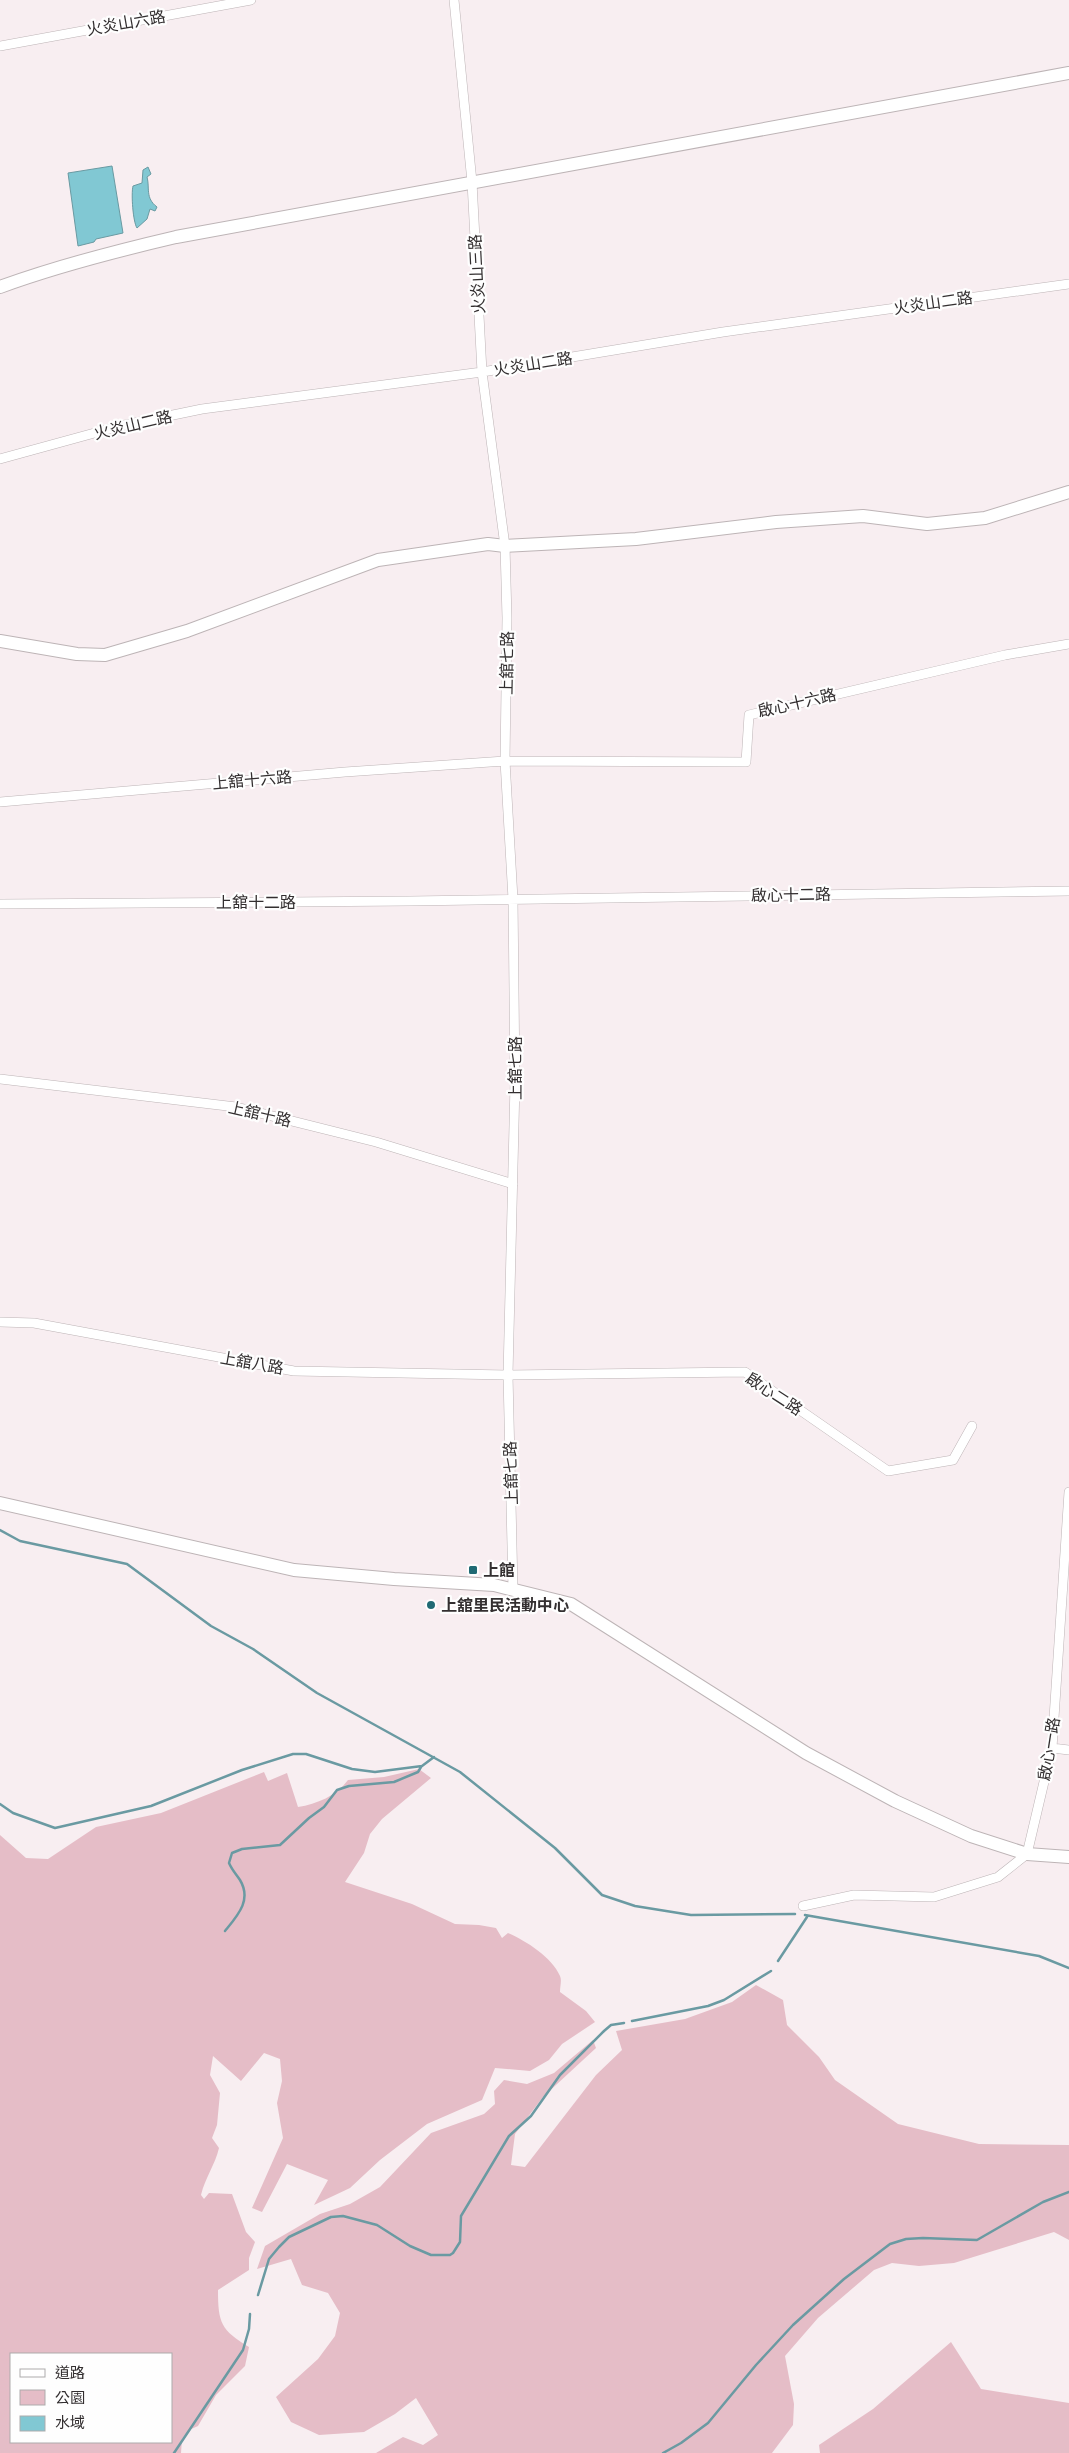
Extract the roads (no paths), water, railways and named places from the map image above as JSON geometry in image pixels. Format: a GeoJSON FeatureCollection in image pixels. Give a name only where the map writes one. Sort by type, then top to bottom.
{"type":"FeatureCollection","features":[{"type":"Feature","properties":{"kind":"street","name":"火炎山六路"},"geometry":{"type":"LineString","coordinates":[[0,46],[251,0]]}},
{"type":"Feature","properties":{"kind":"street","name":"火炎山三路"},"geometry":{"type":"LineString","coordinates":[[454,0],[472,182],[482,372],[505,546]]}},
{"type":"Feature","properties":{"kind":"street"},"geometry":{"type":"LineString","coordinates":[[0,287],[77,262],[176,237],[1069,73]]}},
{"type":"Feature","properties":{"kind":"street","name":"火炎山二路"},"geometry":{"type":"LineString","coordinates":[[0,459],[120,426],[202,409],[482,372],[723,332],[1069,284]]}},
{"type":"Feature","properties":{"kind":"street"},"geometry":{"type":"LineString","coordinates":[[0,641],[77,654],[105,655],[187,631],[378,560],[488,544],[505,546],[636,539],[776,522],[863,516],[928,524],[985,518],[1069,492]]}},
{"type":"Feature","properties":{"kind":"street","name":"上舘七路"},"geometry":{"type":"LineString","coordinates":[[505,546],[508,618],[505,761],[513,899],[515,1084],[508,1375],[513,1589]]}},
{"type":"Feature","properties":{"kind":"street","name":"啟心十六路"},"geometry":{"type":"LineString","coordinates":[[505,761],[746,762],[749,715],[1005,655],[1069,644]]}},
{"type":"Feature","properties":{"kind":"street","name":"上舘十六路"},"geometry":{"type":"LineString","coordinates":[[0,802],[345,772],[505,761]]}},
{"type":"Feature","properties":{"kind":"street","name":"啟心十二路"},"geometry":{"type":"LineString","coordinates":[[513,899],[1069,891]]}},
{"type":"Feature","properties":{"kind":"street","name":"上舘十二路"},"geometry":{"type":"LineString","coordinates":[[0,904],[513,899]]}},
{"type":"Feature","properties":{"kind":"street","name":"上舘十路"},"geometry":{"type":"LineString","coordinates":[[0,1079],[236,1107],[376,1142],[513,1184]]}},
{"type":"Feature","properties":{"kind":"street","name":"上舘八路"},"geometry":{"type":"LineString","coordinates":[[0,1322],[34,1323],[294,1370],[508,1375]]}},
{"type":"Feature","properties":{"kind":"street","name":"啟心二路"},"geometry":{"type":"LineString","coordinates":[[508,1375],[745,1372],[888,1471],[953,1460],[972,1426]]}},
{"type":"Feature","properties":{"kind":"street","name":"啟心一路"},"geometry":{"type":"LineString","coordinates":[[1027,1854],[1052,1748],[1069,1492]]}},
{"type":"Feature","properties":{"kind":"street"},"geometry":{"type":"LineString","coordinates":[[0,1503],[294,1570],[494,1585],[571,1604],[806,1753],[895,1801],[971,1836],[1027,1854],[1069,1857]]}},
{"type":"Feature","properties":{"kind":"street"},"geometry":{"type":"LineString","coordinates":[[1052,1748],[1069,1750]]}},
{"type":"Feature","properties":{"kind":"street"},"geometry":{"type":"LineString","coordinates":[[803,1906],[854,1895],[934,1897],[998,1877],[1027,1854]]}},
{"type":"Feature","properties":{"kind":"water"},"geometry":{"type":"Polygon","coordinates":[[[112,166],[123,233],[96,239],[94,242],[78,246],[68,173],[112,166]]]}},
{"type":"Feature","properties":{"kind":"water"},"geometry":{"type":"Polygon","coordinates":[[[148,167],[151,174],[147,177],[149,196],[157,207],[155,211],[150,209],[147,219],[137,228],[134,220],[133,186],[142,183],[143,170],[148,167]]]}},
{"type":"Feature","properties":{"kind":"waterway"},"geometry":{"type":"LineString","coordinates":[[0,1530],[20,1541],[127,1564],[211,1626],[253,1649],[317,1693],[460,1772],[555,1848],[602,1895],[635,1906],[691,1915],[795,1914]]}},
{"type":"Feature","properties":{"kind":"waterway"},"geometry":{"type":"LineString","coordinates":[[0,1804],[13,1813],[55,1828],[151,1806],[242,1770],[293,1754],[306,1754],[352,1769],[375,1772],[422,1766],[434,1757]]}},
{"type":"Feature","properties":{"kind":"waterway"},"geometry":{"type":"LineString","coordinates":[[225,1931],[239,1913],[245,1894],[240,1880],[229,1863],[232,1853],[242,1849],[280,1845],[324,1807],[337,1790],[349,1786],[394,1782],[418,1772],[421,1767]]}},
{"type":"Feature","properties":{"kind":"waterway"},"geometry":{"type":"LineString","coordinates":[[805,1915],[1039,1956],[1069,1968]]}},
{"type":"Feature","properties":{"kind":"waterway"},"geometry":{"type":"LineString","coordinates":[[778,1961],[807,1917]]}},
{"type":"Feature","properties":{"kind":"waterway"},"geometry":{"type":"LineString","coordinates":[[632,2021],[708,2006],[724,2000],[771,1971]]}},
{"type":"Feature","properties":{"kind":"waterway"},"geometry":{"type":"LineString","coordinates":[[258,2295],[269,2259],[279,2247],[289,2237],[331,2217],[343,2216],[377,2225],[410,2246],[431,2255],[450,2255],[453,2253],[460,2242],[461,2216],[509,2136],[531,2116],[560,2075],[604,2031],[611,2025],[624,2023]]}},
{"type":"Feature","properties":{"kind":"waterway"},"geometry":{"type":"LineString","coordinates":[[663,2453],[681,2443],[708,2423],[756,2365],[793,2325],[844,2279],[890,2244],[906,2239],[923,2238],[977,2240],[1043,2202],[1069,2192]]}},
{"type":"Feature","properties":{"kind":"waterway"},"geometry":{"type":"LineString","coordinates":[[174,2453],[243,2350],[249,2329],[250,2314]]}},
{"type":"Feature","properties":{"kind":"place","name":"上館"},"geometry":{"type":"Point","coordinates":[473,1570]}},
{"type":"Feature","properties":{"kind":"place","name":"上舘里民活動中心"},"geometry":{"type":"Point","coordinates":[431,1605]}}]}
